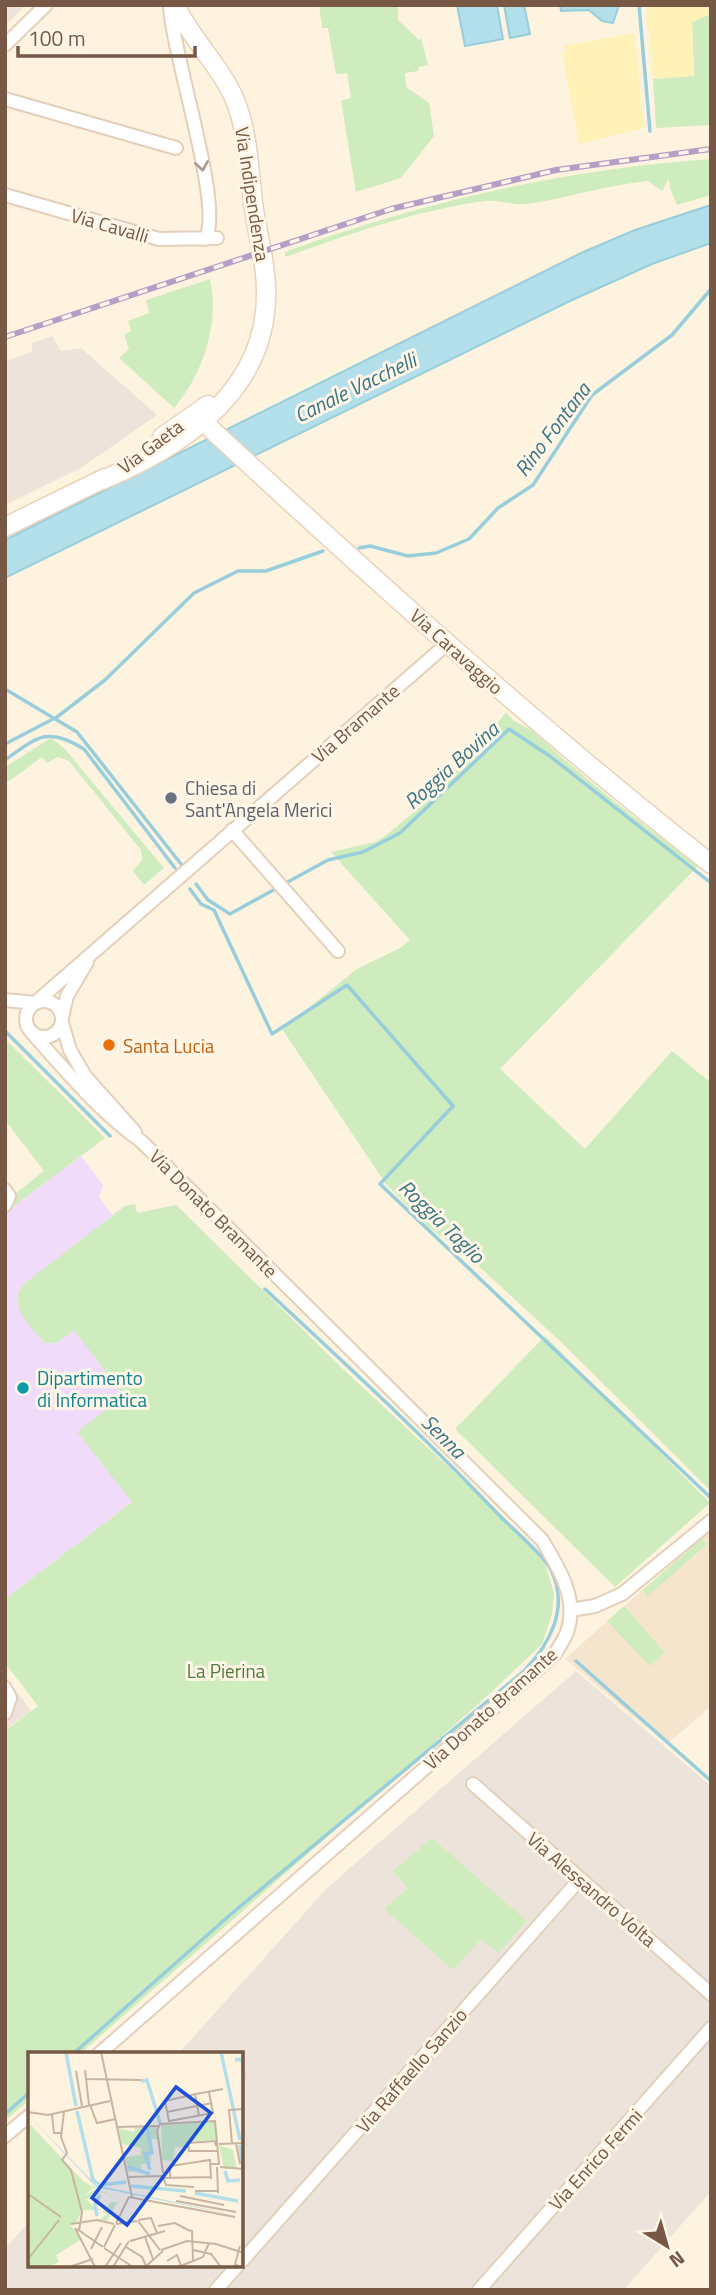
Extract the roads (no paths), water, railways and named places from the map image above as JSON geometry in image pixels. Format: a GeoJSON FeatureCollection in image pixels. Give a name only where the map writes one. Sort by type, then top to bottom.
{"type":"FeatureCollection","features":[{"type":"Feature","properties":{"kind":"main road","name":"Via Indipendenza"},"geometry":{"type":"LineString","coordinates":[[175,7],[229,86],[245,134],[265,276],[266,304],[260,341],[247,372],[237,387],[205,421]]}},
{"type":"Feature","properties":{"kind":"main road","name":"Via Caravaggio"},"geometry":{"type":"LineString","coordinates":[[205,421],[244,460],[586,766],[711,864]]}},
{"type":"Feature","properties":{"kind":"main road","name":"Via Gaeta"},"geometry":{"type":"LineString","coordinates":[[95,483],[205,421]]}},
{"type":"Feature","properties":{"kind":"main road","name":"Via Gaeta"},"geometry":{"type":"LineString","coordinates":[[5,527],[145,460],[205,421]]}},
{"type":"Feature","properties":{"kind":"street"},"geometry":{"type":"LineString","coordinates":[[5,45],[46,5]]}},
{"type":"Feature","properties":{"kind":"street","name":"Via Indipendenza"},"geometry":{"type":"LineString","coordinates":[[175,7],[179,64],[191,98],[211,238]]}},
{"type":"Feature","properties":{"kind":"street"},"geometry":{"type":"LineString","coordinates":[[5,99],[176,148]]}},
{"type":"Feature","properties":{"kind":"street","name":"Via Cavalli"},"geometry":{"type":"LineString","coordinates":[[5,195],[159,239],[211,238]]}},
{"type":"Feature","properties":{"kind":"street","name":"Via Bramante"},"geometry":{"type":"LineString","coordinates":[[35,1003],[447,643]]}},
{"type":"Feature","properties":{"kind":"street"},"geometry":{"type":"LineString","coordinates":[[232,830],[338,951]]}},
{"type":"Feature","properties":{"kind":"street","name":"Via Bramante"},"geometry":{"type":"LineString","coordinates":[[62,1020],[67,996],[97,947]]}},
{"type":"Feature","properties":{"kind":"street"},"geometry":{"type":"LineString","coordinates":[[5,1001],[53,1003],[62,1020],[50,1036],[31,1032],[27,1013],[35,1003]]}},
{"type":"Feature","properties":{"kind":"street","name":"Via Donato Bramante"},"geometry":{"type":"LineString","coordinates":[[5,1001],[87,1093],[141,1141],[542,1540],[561,1571],[570,1610],[568,1629],[555,1654],[100,2052]]}},
{"type":"Feature","properties":{"kind":"street","name":"Via Donato Bramante"},"geometry":{"type":"LineString","coordinates":[[62,1020],[70,1050],[85,1076],[126,1119],[141,1141]]}},
{"type":"Feature","properties":{"kind":"street"},"geometry":{"type":"LineString","coordinates":[[5,1190],[9,1196],[5,1205]]}},
{"type":"Feature","properties":{"kind":"street"},"geometry":{"type":"LineString","coordinates":[[570,1610],[595,1606],[622,1594],[711,1521]]}},
{"type":"Feature","properties":{"kind":"street"},"geometry":{"type":"LineString","coordinates":[[5,1688],[10,1698],[5,1713]]}},
{"type":"Feature","properties":{"kind":"street","name":"Via Alessandro Volta"},"geometry":{"type":"LineString","coordinates":[[472,1784],[711,1994]]}},
{"type":"Feature","properties":{"kind":"street","name":"Via Raffaello Sanzio"},"geometry":{"type":"LineString","coordinates":[[243,2260],[580,1879]]}},
{"type":"Feature","properties":{"kind":"street","name":"Via Enrico Fermi"},"geometry":{"type":"LineString","coordinates":[[479,2290],[711,2028]]}},
{"type":"Feature","properties":{"kind":"street"},"geometry":{"type":"LineString","coordinates":[[5,2136],[28,2117]]}},
{"type":"Feature","properties":{"kind":"street"},"geometry":{"type":"LineString","coordinates":[[216,2290],[236,2267]]}},
{"type":"Feature","properties":{"kind":"water"},"geometry":{"type":"Polygon","coordinates":[[[457,5],[497,5],[503,39],[465,46],[457,5]]]}},
{"type":"Feature","properties":{"kind":"water"},"geometry":{"type":"Polygon","coordinates":[[[504,5],[524,5],[530,34],[510,38],[504,5]]]}},
{"type":"Feature","properties":{"kind":"water"},"geometry":{"type":"Polygon","coordinates":[[[560,5],[619,5],[613,23],[602,21],[589,10],[561,11],[560,5]]]}},
{"type":"Feature","properties":{"kind":"water","name":"Canale Vacchelli"},"geometry":{"type":"Polygon","coordinates":[[[711,205],[711,243],[652,264],[570,301],[5,578],[5,540],[581,253],[635,230],[711,205]]]}},
{"type":"Feature","properties":{"kind":"waterway"},"geometry":{"type":"LineString","coordinates":[[639,5],[650,131]]}},
{"type":"Feature","properties":{"kind":"waterway","name":"Rino Fontana"},"geometry":{"type":"LineString","coordinates":[[359,548],[370,546],[408,556],[436,553],[469,539],[498,508],[533,485],[592,395],[672,335],[711,289]]}},
{"type":"Feature","properties":{"kind":"waterway","name":"Rino Fontana"},"geometry":{"type":"LineString","coordinates":[[5,744],[57,717],[105,680],[194,593],[238,571],[266,571],[323,551]]}},
{"type":"Feature","properties":{"kind":"waterway","name":"Roggia Bovina"},"geometry":{"type":"LineString","coordinates":[[5,689],[77,732],[181,864]]}},
{"type":"Feature","properties":{"kind":"waterway","name":"Roggia Bovina"},"geometry":{"type":"LineString","coordinates":[[284,884],[328,860],[363,852],[400,833],[509,729],[551,757],[711,883]]}},
{"type":"Feature","properties":{"kind":"waterway","name":"Roggia Taglio"},"geometry":{"type":"LineString","coordinates":[[5,760],[43,737],[61,738],[84,749],[175,868]]}},
{"type":"Feature","properties":{"kind":"waterway","name":"Roggia Bovina"},"geometry":{"type":"LineString","coordinates":[[196,884],[208,900],[230,914],[277,888]]}},
{"type":"Feature","properties":{"kind":"waterway","name":"Roggia Taglio"},"geometry":{"type":"LineString","coordinates":[[190,889],[201,904],[214,910],[272,1034],[347,985],[453,1106],[380,1184],[711,1498]]}},
{"type":"Feature","properties":{"kind":"waterway","name":"Senna"},"geometry":{"type":"LineString","coordinates":[[5,1031],[110,1136]]}},
{"type":"Feature","properties":{"kind":"waterway"},"geometry":{"type":"LineString","coordinates":[[75,2052],[231,1914],[524,1671],[549,1638],[554,1625],[558,1598],[556,1584],[551,1570],[541,1557],[411,1426],[265,1289]]}},
{"type":"Feature","properties":{"kind":"waterway","name":"Senna"},"geometry":{"type":"LineString","coordinates":[[576,1661],[711,1781]]}},
{"type":"Feature","properties":{"kind":"waterway"},"geometry":{"type":"LineString","coordinates":[[5,2114],[28,2094]]}},
{"type":"Feature","properties":{"kind":"railway"},"geometry":{"type":"LineString","coordinates":[[5,337],[391,209],[556,170],[711,149]]}},
{"type":"Feature","properties":{"kind":"place","name":"Chiesa di Sant'Angela Merici"},"geometry":{"type":"Point","coordinates":[171,798]}},
{"type":"Feature","properties":{"kind":"place","name":"Santa Lucia"},"geometry":{"type":"Point","coordinates":[109,1045]}},
{"type":"Feature","properties":{"kind":"place","name":"Dipartimento di Informatica"},"geometry":{"type":"Point","coordinates":[23,1388]}},
{"type":"Feature","properties":{"kind":"park label","name":"La Pierina"},"geometry":{"type":"Point","coordinates":[226,1670]}}]}
